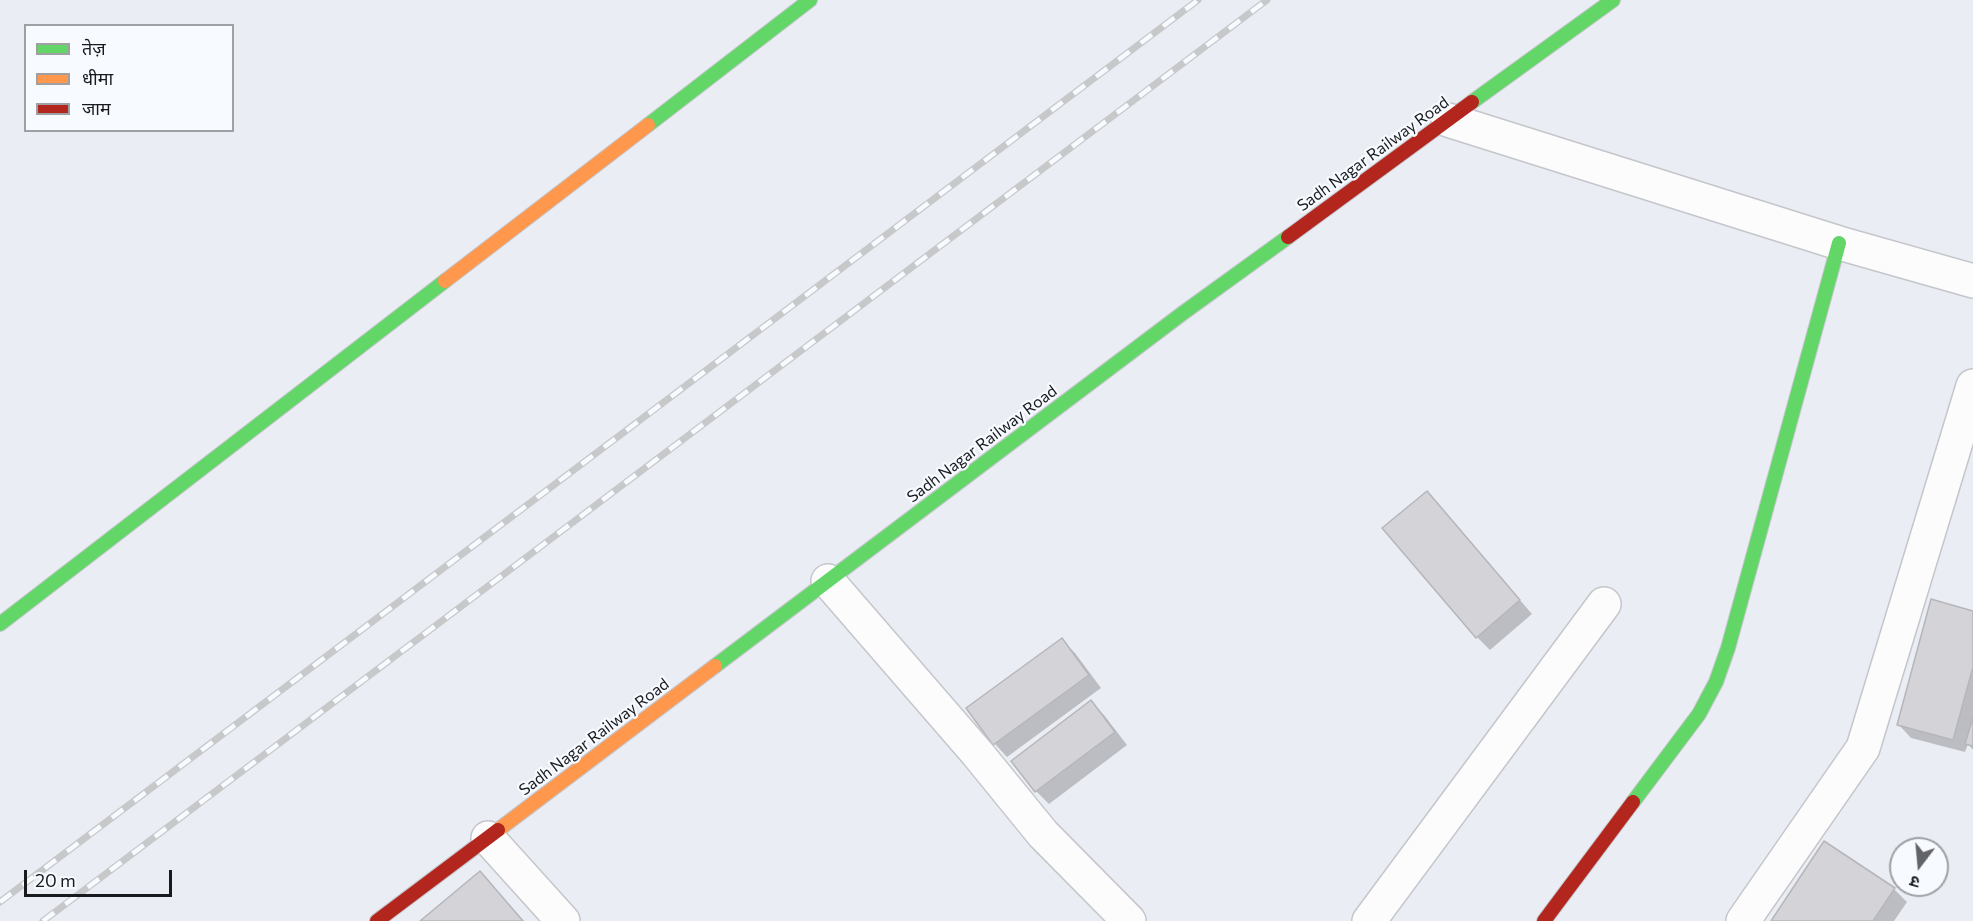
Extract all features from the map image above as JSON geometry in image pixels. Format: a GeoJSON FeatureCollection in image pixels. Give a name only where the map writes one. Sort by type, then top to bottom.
{"type":"FeatureCollection","features":[{"type":"Feature","properties":{"kind":"street"},"geometry":{"type":"LineString","coordinates":[[0,624],[810,0]]}},
{"type":"Feature","properties":{"kind":"street","name":"Sadh Nagar Railway Road"},"geometry":{"type":"LineString","coordinates":[[377,921],[1183,313],[1613,0]]}},
{"type":"Feature","properties":{"kind":"street"},"geometry":{"type":"LineString","coordinates":[[1448,120],[1839,243],[1973,281]]}},
{"type":"Feature","properties":{"kind":"street"},"geometry":{"type":"LineString","coordinates":[[1545,921],[1699,714],[1716,682],[1728,648],[1839,243]]}},
{"type":"Feature","properties":{"kind":"street"},"geometry":{"type":"LineString","coordinates":[[1743,921],[1863,748],[1973,386]]}},
{"type":"Feature","properties":{"kind":"street"},"geometry":{"type":"LineString","coordinates":[[828,581],[1043,834],[1129,921]]}},
{"type":"Feature","properties":{"kind":"street"},"geometry":{"type":"LineString","coordinates":[[1370,921],[1604,604]]}},
{"type":"Feature","properties":{"kind":"street"},"geometry":{"type":"LineString","coordinates":[[488,838],[563,921]]}},
{"type":"Feature","properties":{"kind":"building"},"geometry":{"type":"Polygon","coordinates":[[[1427,491],[1520,600],[1476,638],[1382,528],[1427,491]]]}},
{"type":"Feature","properties":{"kind":"building"},"geometry":{"type":"Polygon","coordinates":[[[1931,599],[1973,611],[1973,667],[1953,740],[1897,725],[1931,599]]]}},
{"type":"Feature","properties":{"kind":"building"},"geometry":{"type":"Polygon","coordinates":[[[1062,638],[1089,675],[993,745],[966,708],[1062,638]]]}},
{"type":"Feature","properties":{"kind":"building"},"geometry":{"type":"Polygon","coordinates":[[[1091,700],[1115,732],[1035,792],[1011,761],[1091,700]]]}},
{"type":"Feature","properties":{"kind":"building"},"geometry":{"type":"Polygon","coordinates":[[[1973,717],[1973,746],[1965,744],[1973,717]]]}},
{"type":"Feature","properties":{"kind":"building"},"geometry":{"type":"Polygon","coordinates":[[[1824,841],[1889,884],[1889,897],[1873,921],[1771,921],[1824,841]]]}},
{"type":"Feature","properties":{"kind":"building"},"geometry":{"type":"Polygon","coordinates":[[[480,871],[523,921],[420,921],[480,871]]]}},
{"type":"Feature","properties":{"kind":"railway"},"geometry":{"type":"LineString","coordinates":[[0,902],[1198,0]]}},
{"type":"Feature","properties":{"kind":"railway"},"geometry":{"type":"LineString","coordinates":[[43,921],[1267,0]]}},
{"type":"Feature","properties":{"kind":"traffic: fast"},"geometry":{"type":"LineString","coordinates":[[648,125],[810,0]]}},
{"type":"Feature","properties":{"kind":"traffic: fast"},"geometry":{"type":"LineString","coordinates":[[1472,102],[1613,0]]}},
{"type":"Feature","properties":{"kind":"traffic: fast"},"geometry":{"type":"LineString","coordinates":[[715,666],[1183,313],[1288,237]]}},
{"type":"Feature","properties":{"kind":"traffic: fast"},"geometry":{"type":"LineString","coordinates":[[1633,802],[1699,714],[1716,682],[1728,648],[1839,243]]}},
{"type":"Feature","properties":{"kind":"traffic: fast"},"geometry":{"type":"LineString","coordinates":[[0,624],[445,281]]}},
{"type":"Feature","properties":{"kind":"traffic: slow"},"geometry":{"type":"LineString","coordinates":[[445,281],[648,125]]}},
{"type":"Feature","properties":{"kind":"traffic: slow"},"geometry":{"type":"LineString","coordinates":[[498,830],[715,666]]}},
{"type":"Feature","properties":{"kind":"traffic: jam"},"geometry":{"type":"LineString","coordinates":[[1288,237],[1472,102]]}},
{"type":"Feature","properties":{"kind":"traffic: jam"},"geometry":{"type":"LineString","coordinates":[[1544,921],[1633,802]]}},
{"type":"Feature","properties":{"kind":"traffic: jam"},"geometry":{"type":"LineString","coordinates":[[377,921],[498,830]]}}]}
